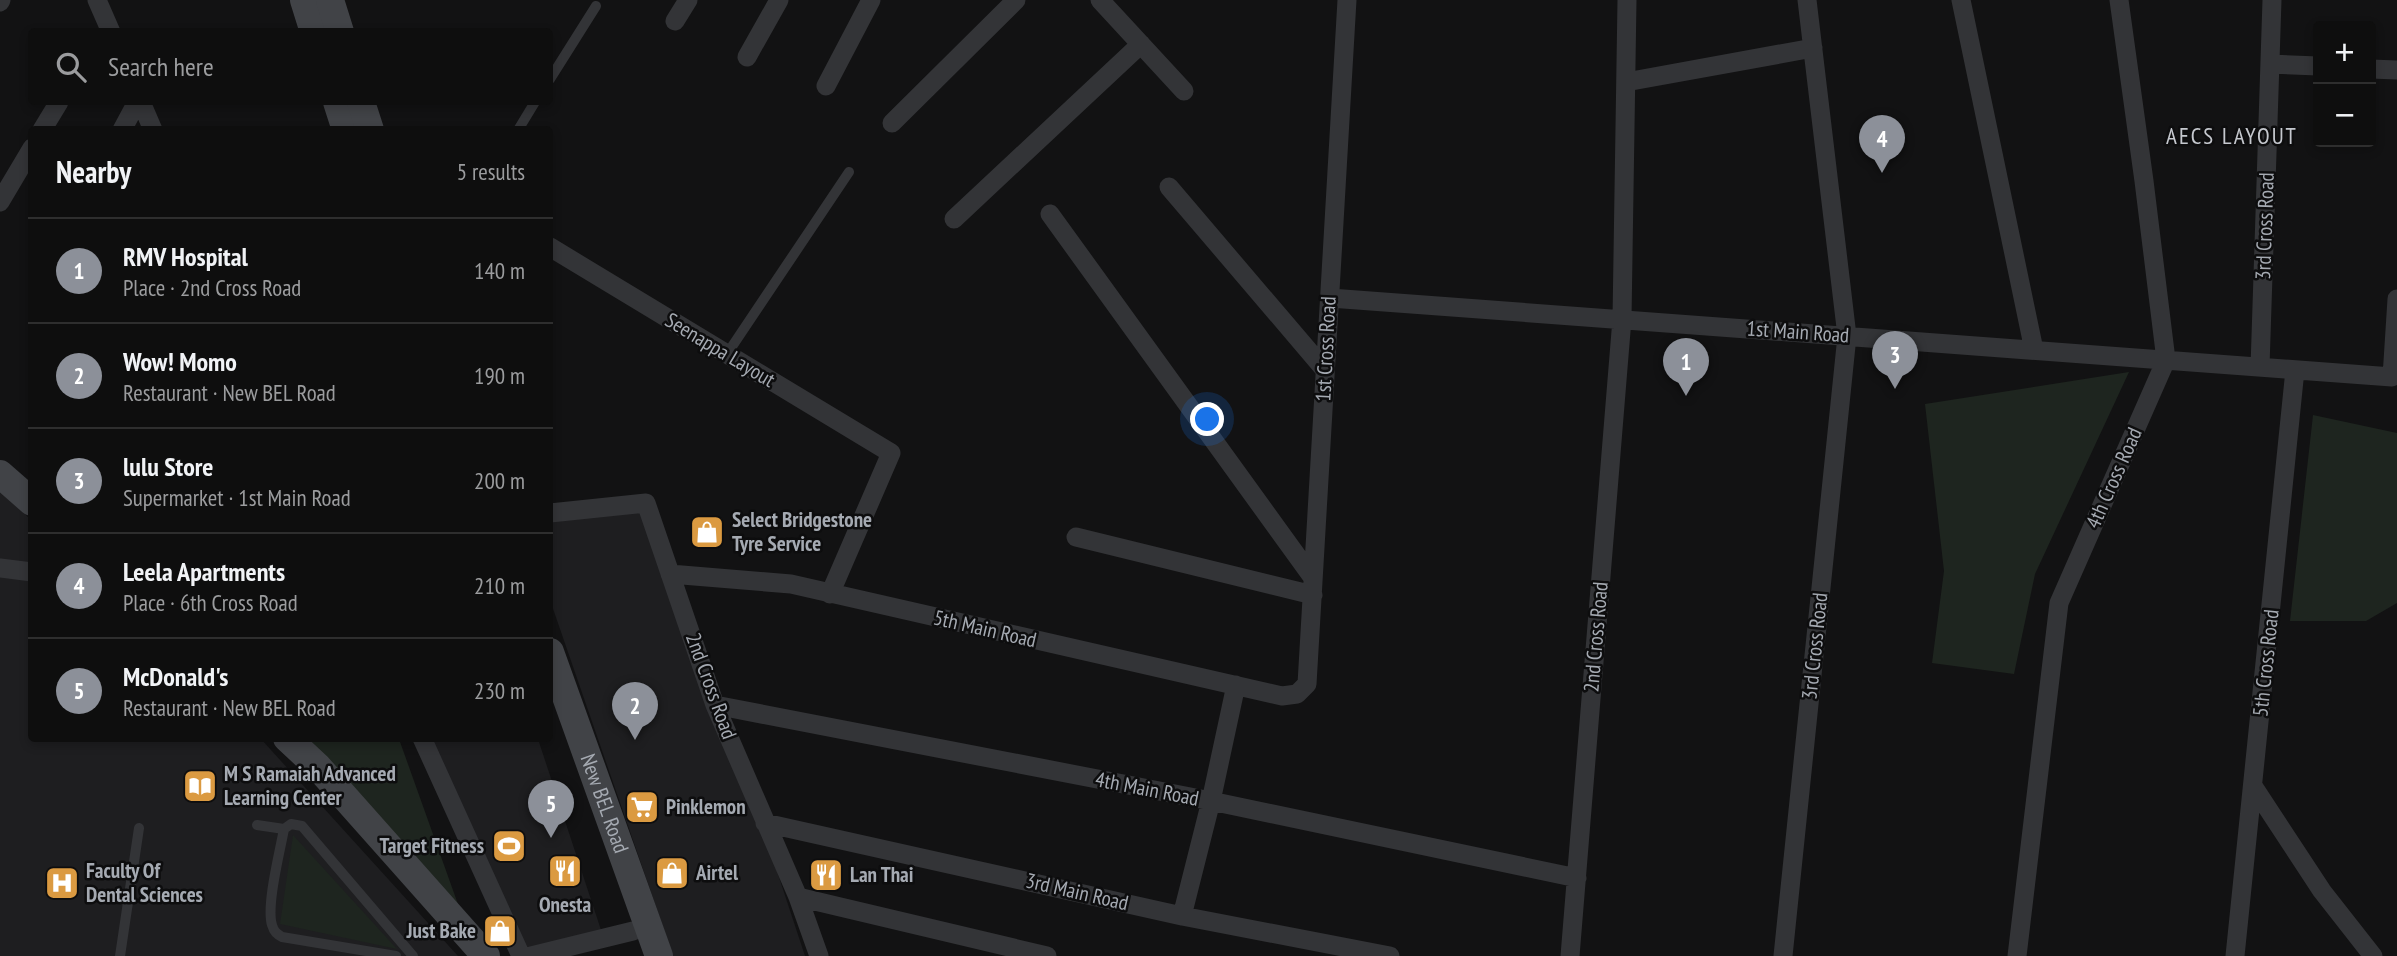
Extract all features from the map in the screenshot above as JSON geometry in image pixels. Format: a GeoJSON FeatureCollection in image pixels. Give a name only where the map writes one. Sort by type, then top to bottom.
{"type":"FeatureCollection","features":[{"type":"Feature","properties":{"kind":"main road"},"geometry":{"type":"LineString","coordinates":[[321,9],[337,28]]}},
{"type":"Feature","properties":{"kind":"main road"},"geometry":{"type":"LineString","coordinates":[[338,105],[345,126]]}},
{"type":"Feature","properties":{"kind":"main road"},"geometry":{"type":"LineString","coordinates":[[362,105],[369,126]]}},
{"type":"Feature","properties":{"kind":"main road"},"geometry":{"type":"LineString","coordinates":[[0,474],[28,498]]}},
{"type":"Feature","properties":{"kind":"main road","name":"New BEL Road"},"geometry":{"type":"LineString","coordinates":[[553,660],[659,956]]}},
{"type":"Feature","properties":{"kind":"main road","name":"New BEL Road"},"geometry":{"type":"LineString","coordinates":[[553,714],[638,943]]}},
{"type":"Feature","properties":{"kind":"main road"},"geometry":{"type":"LineString","coordinates":[[291,742],[318,767],[486,956]]}},
{"type":"Feature","properties":{"kind":"street"},"geometry":{"type":"LineString","coordinates":[[97,0],[105,28]]}},
{"type":"Feature","properties":{"kind":"street"},"geometry":{"type":"LineString","coordinates":[[675,21],[688,0]]}},
{"type":"Feature","properties":{"kind":"street"},"geometry":{"type":"LineString","coordinates":[[747,57],[779,0]]}},
{"type":"Feature","properties":{"kind":"street"},"geometry":{"type":"LineString","coordinates":[[826,86],[872,0]]}},
{"type":"Feature","properties":{"kind":"street"},"geometry":{"type":"LineString","coordinates":[[892,123],[1016,0]]}},
{"type":"Feature","properties":{"kind":"street"},"geometry":{"type":"LineString","coordinates":[[1100,0],[1184,91]]}},
{"type":"Feature","properties":{"kind":"street","name":"1st Cross Road"},"geometry":{"type":"LineString","coordinates":[[1297,694],[1307,684],[1347,0]]}},
{"type":"Feature","properties":{"kind":"street","name":"2nd Cross Road"},"geometry":{"type":"LineString","coordinates":[[1570,956],[1622,318],[1627,0]]}},
{"type":"Feature","properties":{"kind":"street","name":"3rd Cross Road"},"geometry":{"type":"LineString","coordinates":[[1783,956],[1847,336],[1807,0]]}},
{"type":"Feature","properties":{"kind":"street"},"geometry":{"type":"LineString","coordinates":[[1961,0],[2034,350]]}},
{"type":"Feature","properties":{"kind":"street"},"geometry":{"type":"LineString","coordinates":[[2119,0],[2166,360]]}},
{"type":"Feature","properties":{"kind":"street","name":"3rd Cross Road"},"geometry":{"type":"LineString","coordinates":[[2260,367],[2272,0]]}},
{"type":"Feature","properties":{"kind":"street"},"geometry":{"type":"LineString","coordinates":[[954,219],[1140,44]]}},
{"type":"Feature","properties":{"kind":"street"},"geometry":{"type":"LineString","coordinates":[[1626,82],[1813,48]]}},
{"type":"Feature","properties":{"kind":"street"},"geometry":{"type":"LineString","coordinates":[[2270,64],[2313,66]]}},
{"type":"Feature","properties":{"kind":"street"},"geometry":{"type":"LineString","coordinates":[[2376,69],[2397,70]]}},
{"type":"Feature","properties":{"kind":"street"},"geometry":{"type":"LineString","coordinates":[[44,126],[57,105]]}},
{"type":"Feature","properties":{"kind":"street"},"geometry":{"type":"LineString","coordinates":[[124,126],[137,105]]}},
{"type":"Feature","properties":{"kind":"street"},"geometry":{"type":"LineString","coordinates":[[140,105],[151,126]]}},
{"type":"Feature","properties":{"kind":"street"},"geometry":{"type":"LineString","coordinates":[[0,202],[28,155]]}},
{"type":"Feature","properties":{"kind":"street"},"geometry":{"type":"LineString","coordinates":[[1169,187],[1325,370]]}},
{"type":"Feature","properties":{"kind":"street"},"geometry":{"type":"LineString","coordinates":[[1050,214],[1313,586]]}},
{"type":"Feature","properties":{"kind":"street","name":"Seenappa Layout"},"geometry":{"type":"LineString","coordinates":[[553,249],[891,453],[830,594]]}},
{"type":"Feature","properties":{"kind":"street","name":"1st Main Road"},"geometry":{"type":"LineString","coordinates":[[1330,298],[2392,377],[2397,299]]}},
{"type":"Feature","properties":{"kind":"street","name":"4th Cross Road"},"geometry":{"type":"LineString","coordinates":[[2017,956],[2059,603],[2166,360]]}},
{"type":"Feature","properties":{"kind":"street","name":"5th Cross Road"},"geometry":{"type":"LineString","coordinates":[[2235,956],[2295,370]]}},
{"type":"Feature","properties":{"kind":"street","name":"2nd Cross Road"},"geometry":{"type":"LineString","coordinates":[[553,513],[646,503],[715,705],[798,897],[819,956]]}},
{"type":"Feature","properties":{"kind":"street"},"geometry":{"type":"LineString","coordinates":[[1076,537],[1313,586]]}},
{"type":"Feature","properties":{"kind":"street"},"geometry":{"type":"LineString","coordinates":[[0,568],[28,572]]}},
{"type":"Feature","properties":{"kind":"street","name":"5th Main Road"},"geometry":{"type":"LineString","coordinates":[[670,574],[791,584],[1282,696],[1297,694]]}},
{"type":"Feature","properties":{"kind":"street"},"geometry":{"type":"LineString","coordinates":[[1182,916],[1236,685]]}},
{"type":"Feature","properties":{"kind":"street","name":"4th Main Road"},"geometry":{"type":"LineString","coordinates":[[715,705],[1211,801],[1577,878]]}},
{"type":"Feature","properties":{"kind":"street"},"geometry":{"type":"LineString","coordinates":[[424,742],[521,956]]}},
{"type":"Feature","properties":{"kind":"street"},"geometry":{"type":"LineString","coordinates":[[2253,786],[2322,891],[2373,956]]}},
{"type":"Feature","properties":{"kind":"street","name":"3rd Main Road"},"geometry":{"type":"LineString","coordinates":[[765,823],[1182,916],[1390,956]]}},
{"type":"Feature","properties":{"kind":"street"},"geometry":{"type":"LineString","coordinates":[[798,897],[1036,955]]}},
{"type":"Feature","properties":{"kind":"street"},"geometry":{"type":"LineString","coordinates":[[531,956],[638,943]]}},
{"type":"Feature","properties":{"kind":"lane"},"geometry":{"type":"LineString","coordinates":[[553,74],[596,6]]}},
{"type":"Feature","properties":{"kind":"lane"},"geometry":{"type":"LineString","coordinates":[[520,126],[533,105]]}},
{"type":"Feature","properties":{"kind":"lane"},"geometry":{"type":"LineString","coordinates":[[727,354],[849,172]]}},
{"type":"Feature","properties":{"kind":"lane"},"geometry":{"type":"LineString","coordinates":[[257,825],[284,829],[291,824],[302,826],[414,956]]}},
{"type":"Feature","properties":{"kind":"lane"},"geometry":{"type":"LineString","coordinates":[[120,956],[139,828]]}},
{"type":"Feature","properties":{"kind":"lane"},"geometry":{"type":"LineString","coordinates":[[284,829],[271,908],[271,923],[275,933],[282,937],[396,956]]}},
{"type":"Feature","properties":{"kind":"shaded area"},"geometry":{"type":"Polygon","coordinates":[[[2129,372],[2035,574],[2014,674],[1932,663],[1944,571],[1925,404],[2129,372]]]}},
{"type":"Feature","properties":{"kind":"shaded area"},"geometry":{"type":"Polygon","coordinates":[[[2313,415],[2397,433],[2397,603],[2366,621],[2290,621],[2313,415]]]}},
{"type":"Feature","properties":{"kind":"shaded area"},"geometry":{"type":"Polygon","coordinates":[[[0,489],[28,517],[28,742],[264,742],[458,956],[0,956],[0,489]]]}},
{"type":"Feature","properties":{"kind":"shaded area"},"geometry":{"type":"Polygon","coordinates":[[[655,502],[805,956],[673,956],[553,609],[553,519],[655,502]]]}},
{"type":"Feature","properties":{"kind":"shaded area"},"geometry":{"type":"Polygon","coordinates":[[[304,742],[400,742],[459,907],[304,742]]]}},
{"type":"Feature","properties":{"kind":"shaded area"},"geometry":{"type":"Polygon","coordinates":[[[429,742],[539,742],[602,933],[523,952],[429,742]]]}},
{"type":"Feature","properties":{"kind":"shaded area"},"geometry":{"type":"Polygon","coordinates":[[[293,835],[397,949],[280,924],[293,835]]]}},
{"type":"Feature","properties":{"kind":"place","name":"Leela Apartments"},"geometry":{"type":"Point","coordinates":[1882,173]}},
{"type":"Feature","properties":{"kind":"place","name":"lulu Store"},"geometry":{"type":"Point","coordinates":[1895,389]}},
{"type":"Feature","properties":{"kind":"place","name":"RMV Hospital"},"geometry":{"type":"Point","coordinates":[1686,396]}},
{"type":"Feature","properties":{"kind":"place","name":"Select Bridgestone Tyre Service"},"geometry":{"type":"Point","coordinates":[707,532]}},
{"type":"Feature","properties":{"kind":"place","name":"Wow! Momo"},"geometry":{"type":"Point","coordinates":[635,740]}},
{"type":"Feature","properties":{"kind":"place","name":"M S Ramaiah Advanced Learning Center"},"geometry":{"type":"Point","coordinates":[200,786]}},
{"type":"Feature","properties":{"kind":"place","name":"Pinklemon"},"geometry":{"type":"Point","coordinates":[642,807]}},
{"type":"Feature","properties":{"kind":"place","name":"McDonald's"},"geometry":{"type":"Point","coordinates":[551,838]}},
{"type":"Feature","properties":{"kind":"place","name":"Target Fitness"},"geometry":{"type":"Point","coordinates":[509,846]}},
{"type":"Feature","properties":{"kind":"place","name":"Onesta"},"geometry":{"type":"Point","coordinates":[565,871]}},
{"type":"Feature","properties":{"kind":"place","name":"Airtel"},"geometry":{"type":"Point","coordinates":[672,873]}},
{"type":"Feature","properties":{"kind":"place","name":"Lan Thai"},"geometry":{"type":"Point","coordinates":[826,875]}},
{"type":"Feature","properties":{"kind":"place","name":"Faculty Of Dental Sciences"},"geometry":{"type":"Point","coordinates":[62,883]}},
{"type":"Feature","properties":{"kind":"place","name":"Just Bake"},"geometry":{"type":"Point","coordinates":[500,931]}},
{"type":"Feature","properties":{"kind":"district","name":"AECS LAYOUT"},"geometry":{"type":"Point","coordinates":[2232,136]}}]}
